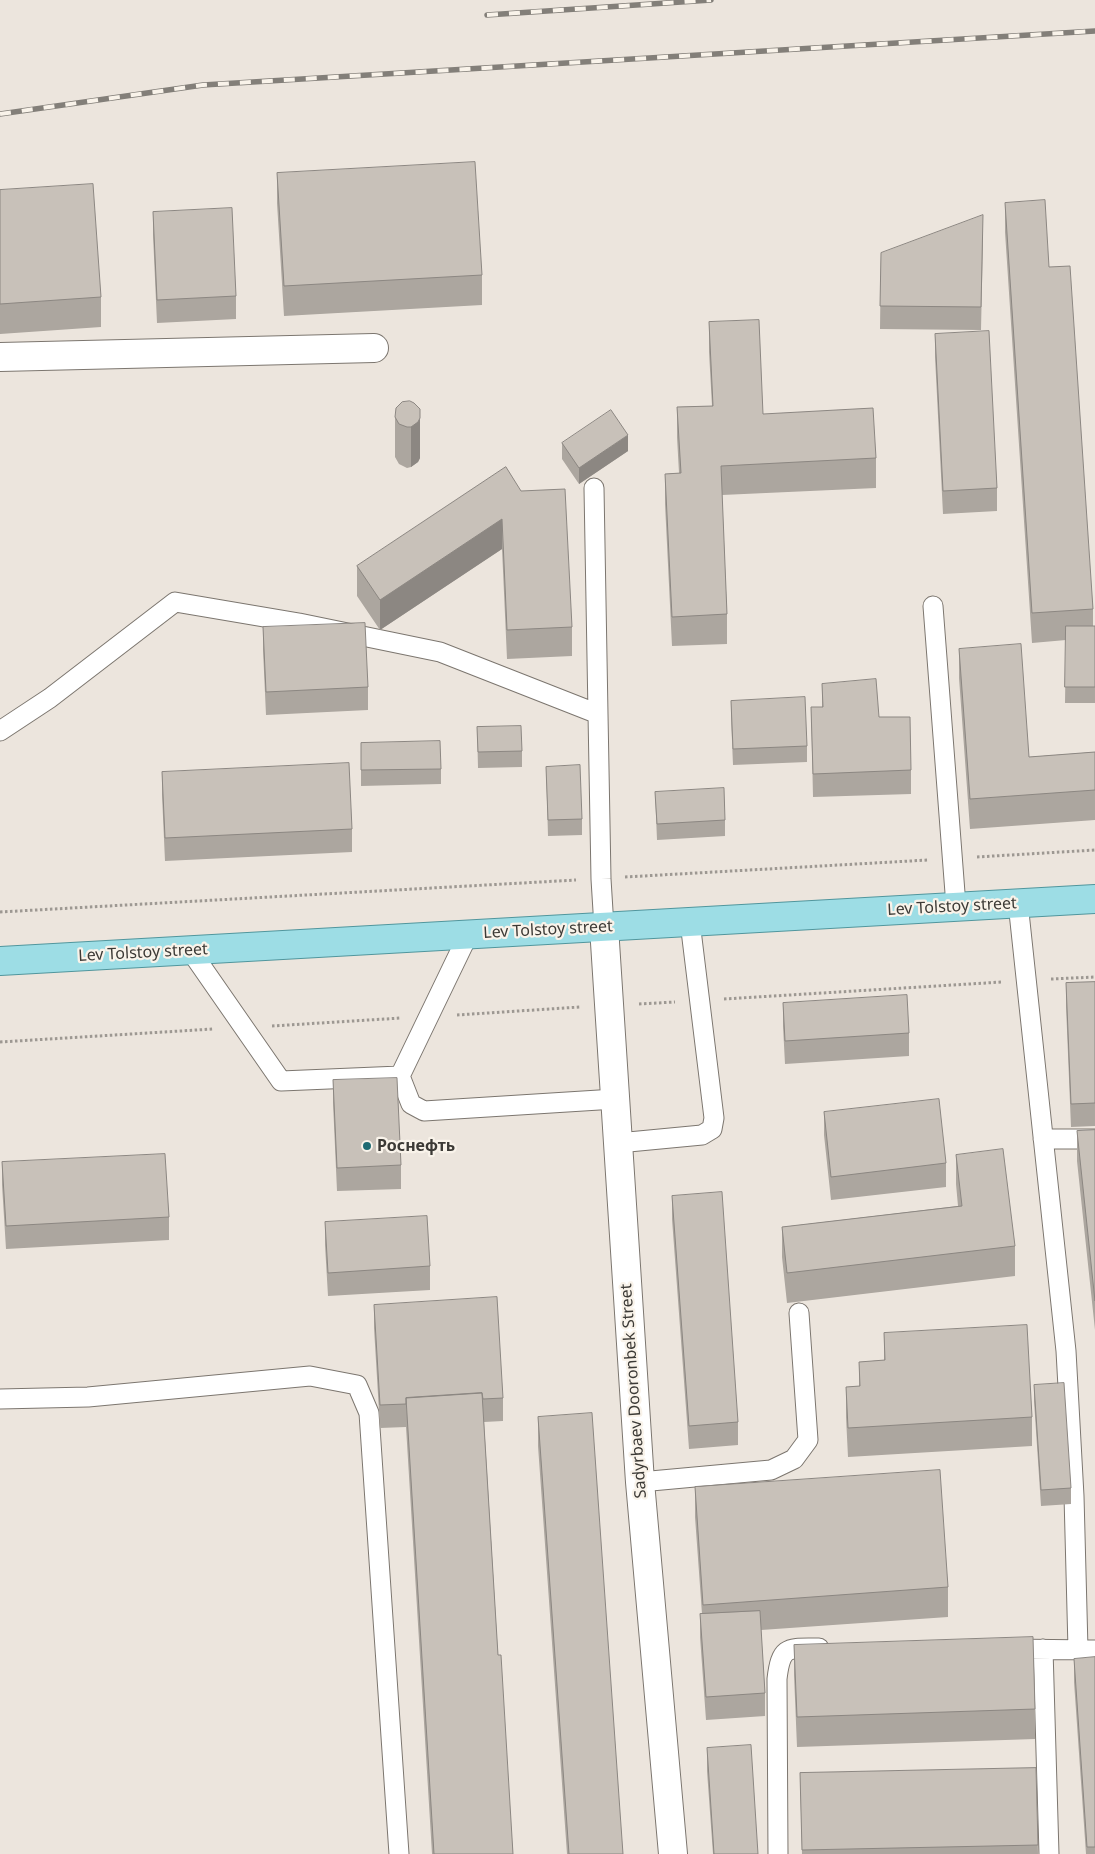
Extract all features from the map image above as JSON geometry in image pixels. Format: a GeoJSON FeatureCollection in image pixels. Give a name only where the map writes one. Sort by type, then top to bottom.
{"type":"FeatureCollection","features":[{"type":"Feature","properties":{"kind":"main road"},"geometry":{"type":"LineString","coordinates":[[0,357],[374,348]]}},
{"type":"Feature","properties":{"kind":"main road","name":"Lev Tolstoy street"},"geometry":{"type":"LineString","coordinates":[[0,961],[1095,899]]}},
{"type":"Feature","properties":{"kind":"main road","name":"Sadyrbaev Dooronbek Street"},"geometry":{"type":"LineString","coordinates":[[604,926],[640,1482],[673,1854]]}},
{"type":"Feature","properties":{"kind":"lane"},"geometry":{"type":"LineString","coordinates":[[594,488],[601,879],[604,926]]}},
{"type":"Feature","properties":{"kind":"lane"},"geometry":{"type":"LineString","coordinates":[[0,731],[50,698],[175,602],[299,623],[440,652],[598,714]]}},
{"type":"Feature","properties":{"kind":"lane"},"geometry":{"type":"LineString","coordinates":[[933,606],[956,906]]}},
{"type":"Feature","properties":{"kind":"lane"},"geometry":{"type":"LineString","coordinates":[[994,1649],[1086,1650],[1074,1496],[1066,1351],[1018,903]]}},
{"type":"Feature","properties":{"kind":"lane"},"geometry":{"type":"LineString","coordinates":[[618,1143],[702,1135],[712,1129],[714,1118],[690,922]]}},
{"type":"Feature","properties":{"kind":"lane"},"geometry":{"type":"LineString","coordinates":[[468,935],[400,1076],[410,1104],[424,1111],[615,1099]]}},
{"type":"Feature","properties":{"kind":"lane"},"geometry":{"type":"LineString","coordinates":[[190,950],[280,1081],[400,1076]]}},
{"type":"Feature","properties":{"kind":"lane"},"geometry":{"type":"LineString","coordinates":[[1043,1139],[1095,1138]]}},
{"type":"Feature","properties":{"kind":"lane"},"geometry":{"type":"LineString","coordinates":[[640,1482],[771,1470],[794,1459],[808,1440],[799,1313]]}},
{"type":"Feature","properties":{"kind":"lane"},"geometry":{"type":"LineString","coordinates":[[0,1399],[88,1397],[310,1376],[357,1384],[369,1413],[399,1854]]}},
{"type":"Feature","properties":{"kind":"lane"},"geometry":{"type":"LineString","coordinates":[[778,1854],[777,1678],[779,1660],[785,1652],[796,1648],[836,1648]]}},
{"type":"Feature","properties":{"kind":"lane"},"geometry":{"type":"LineString","coordinates":[[1043,1649],[1049,1854]]}},
{"type":"Feature","properties":{"kind":"path"},"geometry":{"type":"LineString","coordinates":[[0,912],[1095,850]]}},
{"type":"Feature","properties":{"kind":"path"},"geometry":{"type":"LineString","coordinates":[[0,1042],[1095,977]]}},
{"type":"Feature","properties":{"kind":"building"},"geometry":{"type":"Polygon","coordinates":[[[475,162],[482,275],[284,286],[277,173],[475,162]]]}},
{"type":"Feature","properties":{"kind":"building"},"geometry":{"type":"Polygon","coordinates":[[[93,184],[101,297],[0,304],[0,190],[93,184]]]}},
{"type":"Feature","properties":{"kind":"building"},"geometry":{"type":"Polygon","coordinates":[[[1045,200],[1049,267],[1070,266],[1093,609],[1032,613],[1005,203],[1045,200]]]}},
{"type":"Feature","properties":{"kind":"building"},"geometry":{"type":"Polygon","coordinates":[[[232,208],[236,296],[157,300],[153,212],[232,208]]]}},
{"type":"Feature","properties":{"kind":"building"},"geometry":{"type":"Polygon","coordinates":[[[983,215],[981,307],[880,306],[881,253],[983,215]]]}},
{"type":"Feature","properties":{"kind":"building"},"geometry":{"type":"Polygon","coordinates":[[[759,320],[763,414],[873,408],[876,458],[721,466],[727,614],[672,617],[665,474],[681,473],[677,407],[713,406],[709,322],[759,320]]]}},
{"type":"Feature","properties":{"kind":"building"},"geometry":{"type":"Polygon","coordinates":[[[989,331],[997,488],[943,491],[935,334],[989,331]]]}},
{"type":"Feature","properties":{"kind":"building"},"geometry":{"type":"Polygon","coordinates":[[[410,401],[420,409],[420,418],[411,427],[407,427],[399,424],[395,417],[396,408],[402,402],[410,401]]]}},
{"type":"Feature","properties":{"kind":"building"},"geometry":{"type":"Polygon","coordinates":[[[611,410],[628,435],[579,468],[562,443],[611,410]]]}},
{"type":"Feature","properties":{"kind":"building"},"geometry":{"type":"Polygon","coordinates":[[[506,467],[521,491],[565,489],[572,627],[507,630],[502,519],[380,600],[357,566],[506,467]]]}},
{"type":"Feature","properties":{"kind":"building"},"geometry":{"type":"Polygon","coordinates":[[[365,623],[368,687],[266,692],[263,627],[365,623]]]}},
{"type":"Feature","properties":{"kind":"building"},"geometry":{"type":"Polygon","coordinates":[[[1066,626],[1095,626],[1095,687],[1065,687],[1066,626]]]}},
{"type":"Feature","properties":{"kind":"building"},"geometry":{"type":"Polygon","coordinates":[[[1021,644],[1029,757],[1095,752],[1095,790],[970,799],[959,649],[1021,644]]]}},
{"type":"Feature","properties":{"kind":"building"},"geometry":{"type":"Polygon","coordinates":[[[876,679],[879,717],[910,717],[911,770],[813,774],[811,707],[823,707],[822,684],[876,679]]]}},
{"type":"Feature","properties":{"kind":"building"},"geometry":{"type":"Polygon","coordinates":[[[805,697],[807,746],[733,749],[731,701],[805,697]]]}},
{"type":"Feature","properties":{"kind":"building"},"geometry":{"type":"Polygon","coordinates":[[[521,726],[522,751],[478,752],[477,727],[521,726]]]}},
{"type":"Feature","properties":{"kind":"building"},"geometry":{"type":"Polygon","coordinates":[[[440,741],[441,769],[361,770],[361,743],[440,741]]]}},
{"type":"Feature","properties":{"kind":"building"},"geometry":{"type":"Polygon","coordinates":[[[349,763],[352,829],[165,838],[162,772],[349,763]]]}},
{"type":"Feature","properties":{"kind":"building"},"geometry":{"type":"Polygon","coordinates":[[[580,765],[582,819],[548,820],[546,767],[580,765]]]}},
{"type":"Feature","properties":{"kind":"building"},"geometry":{"type":"Polygon","coordinates":[[[724,788],[725,820],[657,824],[655,792],[724,788]]]}},
{"type":"Feature","properties":{"kind":"building"},"geometry":{"type":"Polygon","coordinates":[[[1095,982],[1095,1103],[1071,1104],[1066,983],[1095,982]]]}},
{"type":"Feature","properties":{"kind":"building"},"geometry":{"type":"Polygon","coordinates":[[[907,995],[909,1033],[785,1041],[783,1003],[907,995]]]}},
{"type":"Feature","properties":{"kind":"building","name":"Роснефть"},"geometry":{"type":"Polygon","coordinates":[[[397,1078],[401,1165],[337,1168],[333,1080],[397,1078]]]}},
{"type":"Feature","properties":{"kind":"building"},"geometry":{"type":"Polygon","coordinates":[[[939,1099],[946,1163],[831,1177],[824,1112],[939,1099]]]}},
{"type":"Feature","properties":{"kind":"building"},"geometry":{"type":"Polygon","coordinates":[[[1095,1130],[1095,1301],[1077,1131],[1095,1130]]]}},
{"type":"Feature","properties":{"kind":"building"},"geometry":{"type":"Polygon","coordinates":[[[1003,1149],[1015,1246],[787,1273],[782,1227],[962,1206],[956,1155],[1003,1149]]]}},
{"type":"Feature","properties":{"kind":"building"},"geometry":{"type":"Polygon","coordinates":[[[165,1154],[169,1217],[6,1226],[2,1162],[165,1154]]]}},
{"type":"Feature","properties":{"kind":"building"},"geometry":{"type":"Polygon","coordinates":[[[722,1192],[738,1422],[689,1426],[672,1196],[722,1192]]]}},
{"type":"Feature","properties":{"kind":"building"},"geometry":{"type":"Polygon","coordinates":[[[427,1216],[430,1266],[328,1273],[325,1222],[427,1216]]]}},
{"type":"Feature","properties":{"kind":"building"},"geometry":{"type":"Polygon","coordinates":[[[497,1297],[503,1398],[483,1399],[482,1393],[406,1398],[406,1404],[380,1405],[374,1305],[497,1297]]]}},
{"type":"Feature","properties":{"kind":"building"},"geometry":{"type":"Polygon","coordinates":[[[1027,1325],[1032,1417],[848,1428],[846,1387],[860,1386],[859,1362],[885,1360],[884,1333],[1027,1325]]]}},
{"type":"Feature","properties":{"kind":"building"},"geometry":{"type":"Polygon","coordinates":[[[1064,1383],[1071,1488],[1041,1490],[1034,1385],[1064,1383]]]}},
{"type":"Feature","properties":{"kind":"building"},"geometry":{"type":"Polygon","coordinates":[[[482,1393],[498,1655],[501,1655],[513,1854],[434,1854],[406,1398],[482,1393]]]}},
{"type":"Feature","properties":{"kind":"building"},"geometry":{"type":"Polygon","coordinates":[[[592,1413],[623,1854],[569,1854],[538,1417],[592,1413]]]}},
{"type":"Feature","properties":{"kind":"building"},"geometry":{"type":"Polygon","coordinates":[[[940,1470],[948,1587],[703,1605],[695,1487],[940,1470]]]}},
{"type":"Feature","properties":{"kind":"building"},"geometry":{"type":"Polygon","coordinates":[[[760,1611],[765,1693],[706,1697],[700,1614],[760,1611]]]}},
{"type":"Feature","properties":{"kind":"building"},"geometry":{"type":"Polygon","coordinates":[[[1033,1637],[1035,1709],[797,1717],[794,1645],[1033,1637]]]}},
{"type":"Feature","properties":{"kind":"building"},"geometry":{"type":"Polygon","coordinates":[[[1095,1657],[1095,1847],[1087,1847],[1074,1659],[1095,1657]]]}},
{"type":"Feature","properties":{"kind":"building"},"geometry":{"type":"Polygon","coordinates":[[[751,1745],[758,1854],[714,1854],[707,1748],[751,1745]]]}},
{"type":"Feature","properties":{"kind":"building"},"geometry":{"type":"Polygon","coordinates":[[[1036,1768],[1038,1845],[802,1850],[800,1773],[1036,1768]]]}},
{"type":"Feature","properties":{"kind":"railway"},"geometry":{"type":"LineString","coordinates":[[487,15],[711,0]]}},
{"type":"Feature","properties":{"kind":"railway"},"geometry":{"type":"LineString","coordinates":[[0,114],[203,85],[1095,31]]}},
{"type":"Feature","properties":{"kind":"place","name":"Роснефть"},"geometry":{"type":"Point","coordinates":[367,1146]}}]}
